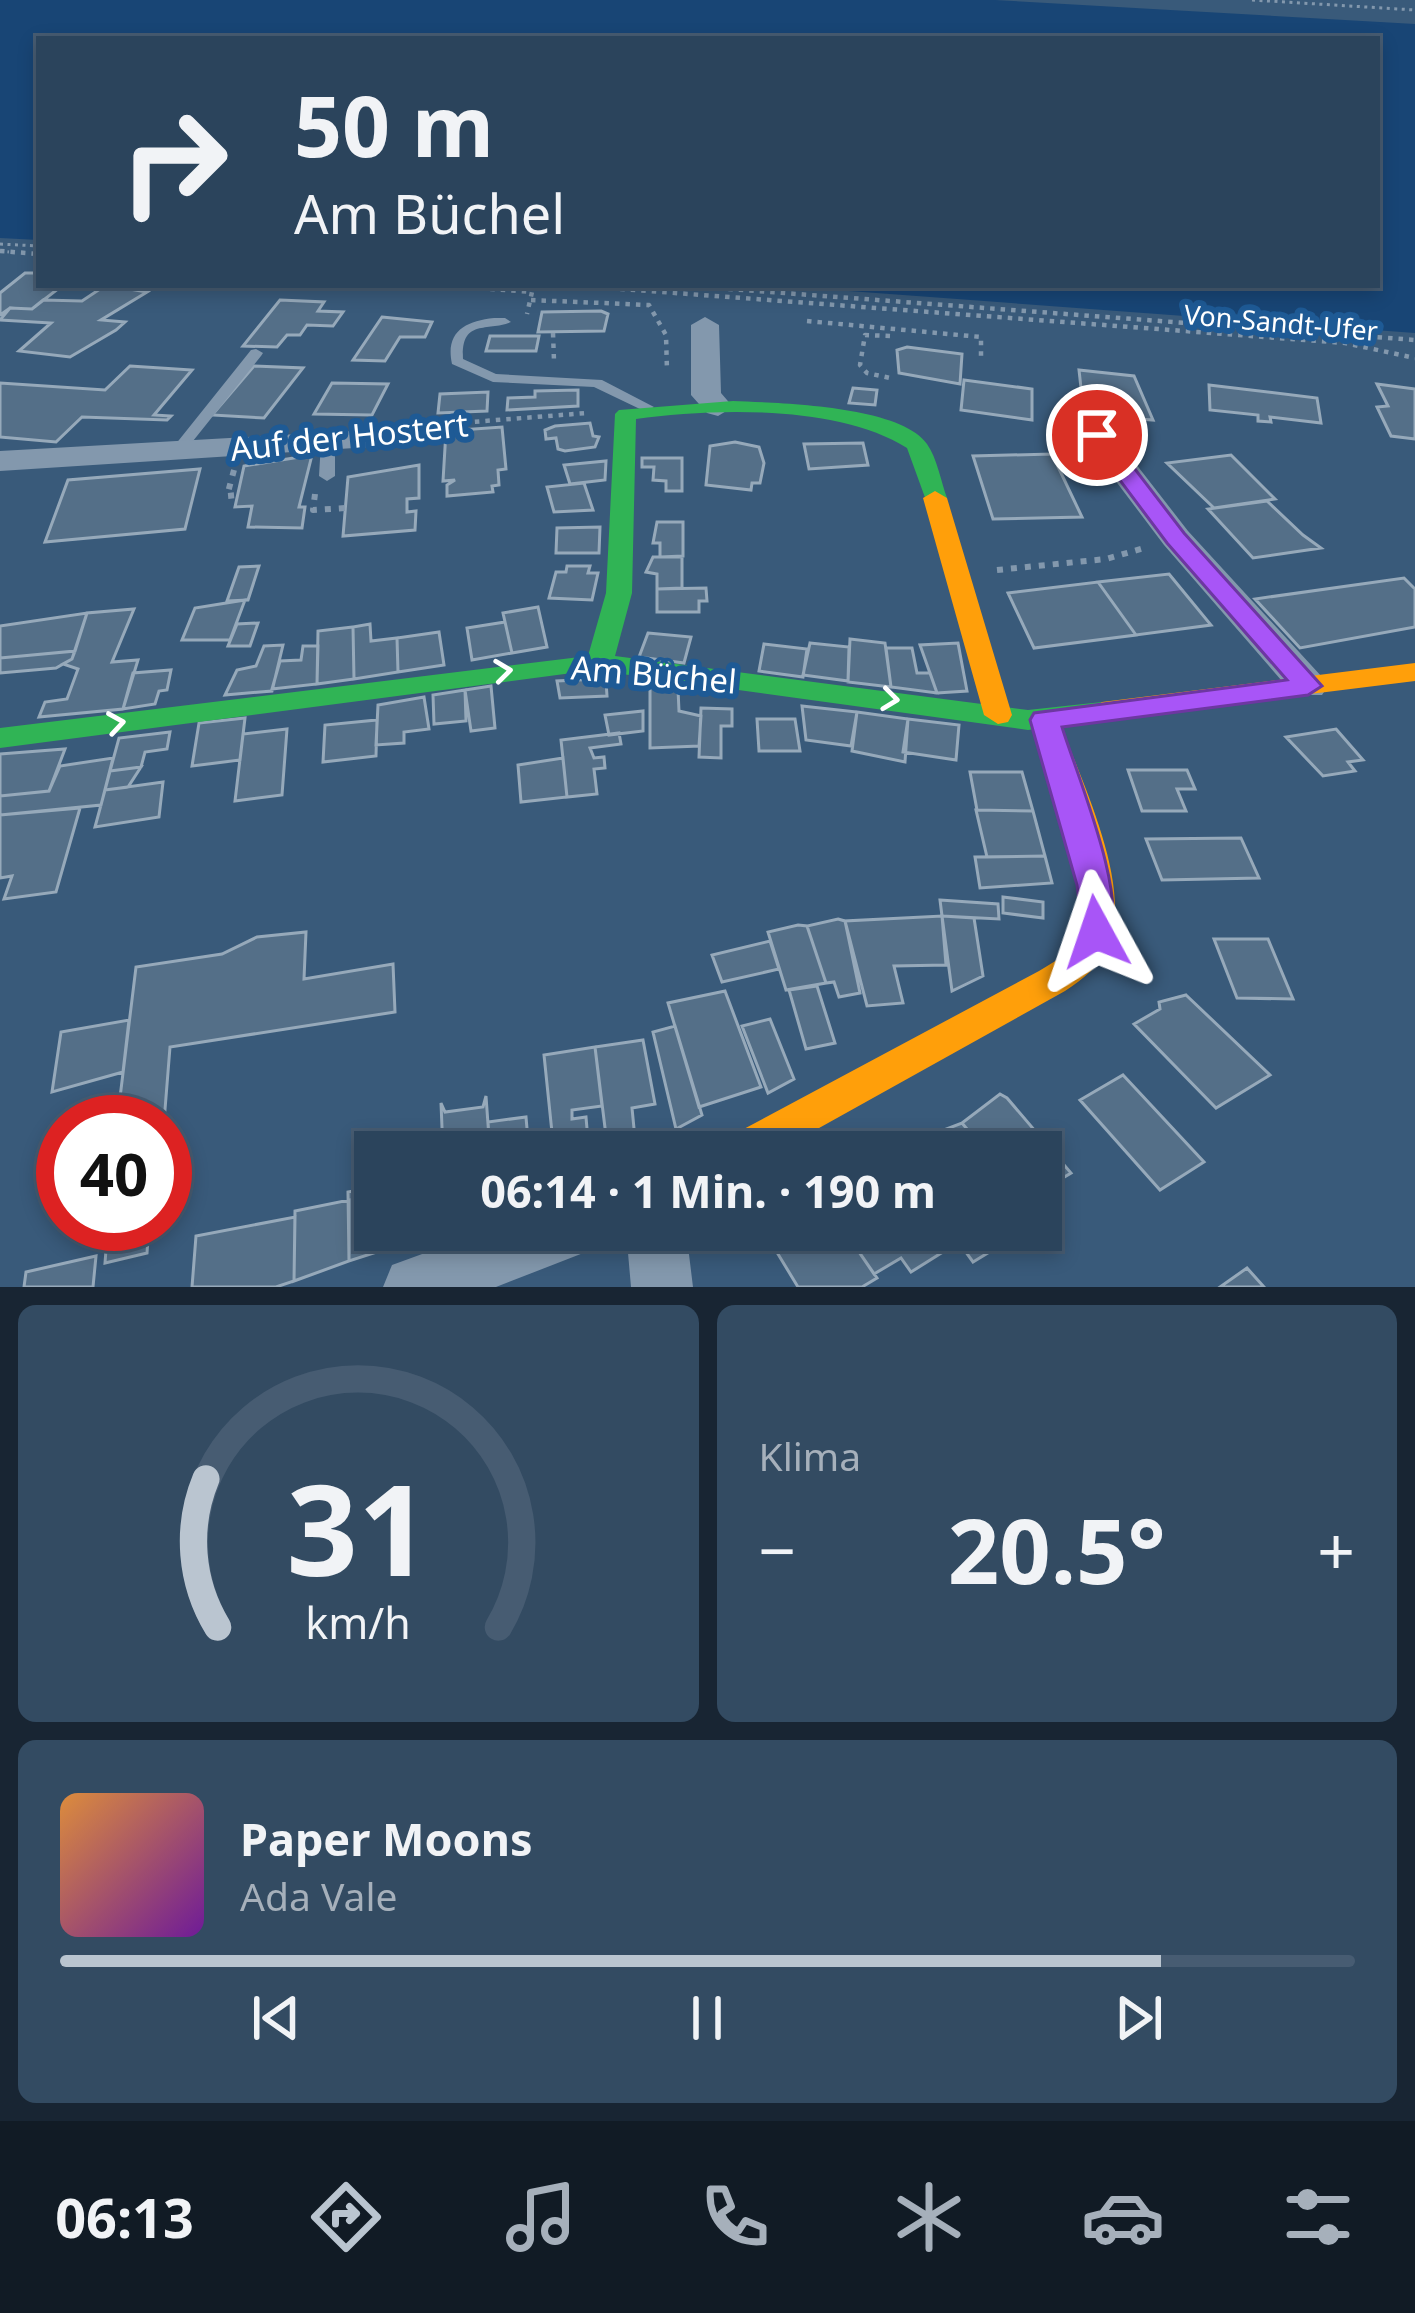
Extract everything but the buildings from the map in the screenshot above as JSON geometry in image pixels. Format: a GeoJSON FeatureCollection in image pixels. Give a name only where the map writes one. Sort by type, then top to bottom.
{"type":"FeatureCollection","features":[{"type":"Feature","properties":{"kind":"street"},"geometry":{"type":"LineString","coordinates":[[700,315],[706,394],[718,407]]}},
{"type":"Feature","properties":{"kind":"street"},"geometry":{"type":"LineString","coordinates":[[599,664],[620,580],[637,411],[718,407],[747,414],[862,420],[911,438],[921,452],[998,715]]}},
{"type":"Feature","properties":{"kind":"street"},"geometry":{"type":"LineString","coordinates":[[1097,435],[1176,538],[1308,686]]}},
{"type":"Feature","properties":{"kind":"street","name":"Auf der Hostert"},"geometry":{"type":"LineString","coordinates":[[0,461],[404,437]]}},
{"type":"Feature","properties":{"kind":"street","name":"Am Büchel"},"geometry":{"type":"LineString","coordinates":[[0,738],[530,668],[599,664],[1045,720],[1415,672]]}},
{"type":"Feature","properties":{"kind":"street"},"geometry":{"type":"LineString","coordinates":[[777,1131],[1052,981],[1083,957],[1096,932],[1094,885],[1045,720]]}},
{"type":"Feature","properties":{"kind":"street"},"geometry":{"type":"LineString","coordinates":[[414,1287],[513,1251]]}},
{"type":"Feature","properties":{"kind":"street"},"geometry":{"type":"LineString","coordinates":[[658,1251],[662,1287]]}},
{"type":"Feature","properties":{"kind":"lane"},"geometry":{"type":"LineString","coordinates":[[505,322],[475,321],[462,331],[454,346],[457,361],[493,378],[597,383],[637,411]]}},
{"type":"Feature","properties":{"kind":"lane"},"geometry":{"type":"LineString","coordinates":[[176,454],[256,353]]}},
{"type":"Feature","properties":{"kind":"lane"},"geometry":{"type":"LineString","coordinates":[[327,476],[328,442]]}},
{"type":"Feature","properties":{"kind":"path"},"geometry":{"type":"LineString","coordinates":[[1252,0],[1415,10]]}},
{"type":"Feature","properties":{"kind":"path"},"geometry":{"type":"LineString","coordinates":[[0,248],[36,250]]}},
{"type":"Feature","properties":{"kind":"path"},"geometry":{"type":"LineString","coordinates":[[478,288],[532,292],[527,314]]}},
{"type":"Feature","properties":{"kind":"path","name":"Von-Sandt-Ufer"},"geometry":{"type":"LineString","coordinates":[[664,288],[1415,340]]}},
{"type":"Feature","properties":{"kind":"path"},"geometry":{"type":"LineString","coordinates":[[696,289],[700,315]]}},
{"type":"Feature","properties":{"kind":"path","name":"Von-Sandt-Ufer"},"geometry":{"type":"LineString","coordinates":[[696,289],[1345,343],[1415,358]]}},
{"type":"Feature","properties":{"kind":"path"},"geometry":{"type":"LineString","coordinates":[[531,299],[649,305],[665,334],[667,371]]}},
{"type":"Feature","properties":{"kind":"path"},"geometry":{"type":"LineString","coordinates":[[807,321],[982,337],[981,356]]}},
{"type":"Feature","properties":{"kind":"path"},"geometry":{"type":"LineString","coordinates":[[890,336],[866,334],[860,365],[867,373],[890,378]]}},
{"type":"Feature","properties":{"kind":"path"},"geometry":{"type":"LineString","coordinates":[[1340,334],[1345,343]]}},
{"type":"Feature","properties":{"kind":"path","name":"Auf der Hostert"},"geometry":{"type":"LineString","coordinates":[[404,437],[434,424],[637,411]]}},
{"type":"Feature","properties":{"kind":"path"},"geometry":{"type":"LineString","coordinates":[[958,573],[1106,559],[1176,538]]}},
{"type":"Feature","properties":{"kind":"water"},"geometry":{"type":"Polygon","coordinates":[[[0,0],[995,0],[1415,24],[1415,333],[808,288],[1380,288],[1380,36],[36,36],[36,240],[0,238],[0,0]]]}},
{"type":"Feature","properties":{"kind":"traffic: fast"},"geometry":{"type":"LineString","coordinates":[[599,664],[619,593],[626,414],[733,407],[862,421],[895,431],[917,445],[935,498]]}},
{"type":"Feature","properties":{"kind":"traffic: fast"},"geometry":{"type":"LineString","coordinates":[[0,738],[572,664],[622,665],[1028,720],[1102,711]]}},
{"type":"Feature","properties":{"kind":"traffic: slow"},"geometry":{"type":"LineString","coordinates":[[935,498],[998,715]]}},
{"type":"Feature","properties":{"kind":"traffic: slow"},"geometry":{"type":"LineString","coordinates":[[1102,711],[1415,672]]}},
{"type":"Feature","properties":{"kind":"traffic: slow"},"geometry":{"type":"LineString","coordinates":[[777,1131],[1052,981],[1070,969],[1093,942],[1098,920],[1092,863],[1045,720]]}},
{"type":"Feature","properties":{"kind":"route"},"geometry":{"type":"LineString","coordinates":[[1096,932],[1094,885],[1045,720],[1308,686],[1176,538],[1107,455],[1097,435]]}}]}
